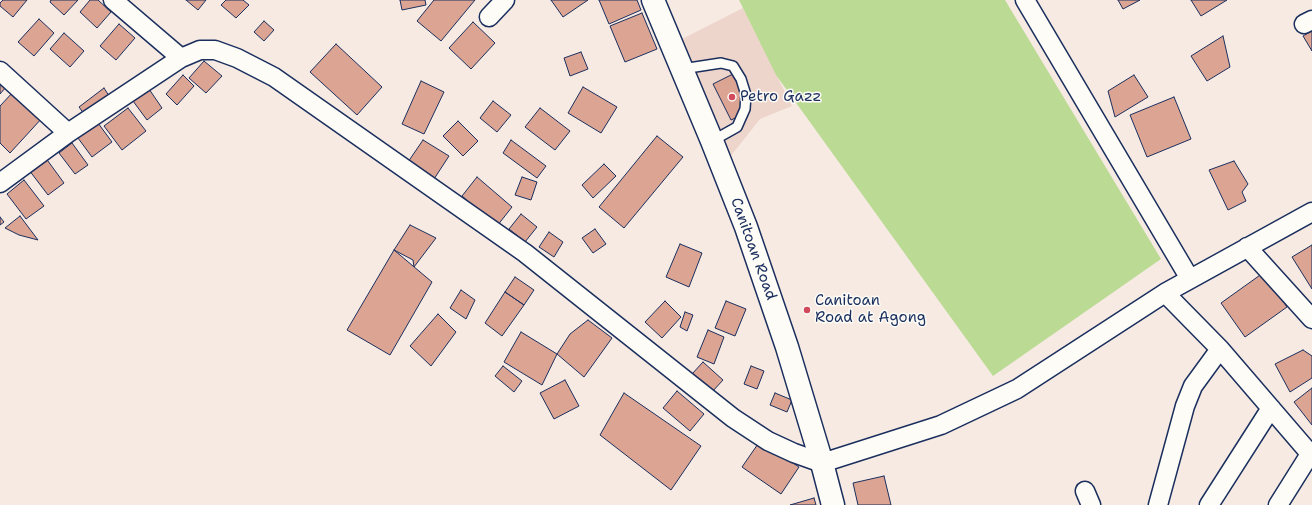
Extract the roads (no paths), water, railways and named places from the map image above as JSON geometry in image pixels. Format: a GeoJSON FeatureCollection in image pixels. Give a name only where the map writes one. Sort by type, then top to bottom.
{"type":"FeatureCollection","features":[{"type":"Feature","properties":{"kind":"main road","name":"Canitoan Road"},"geometry":{"type":"LineString","coordinates":[[653,0],[746,227],[788,347],[833,505]]}},
{"type":"Feature","properties":{"kind":"street"},"geometry":{"type":"LineString","coordinates":[[112,0],[181,58]]}},
{"type":"Feature","properties":{"kind":"street"},"geometry":{"type":"LineString","coordinates":[[489,17],[505,0]]}},
{"type":"Feature","properties":{"kind":"street"},"geometry":{"type":"LineString","coordinates":[[1025,0],[1190,279]]}},
{"type":"Feature","properties":{"kind":"street"},"geometry":{"type":"LineString","coordinates":[[0,183],[68,133],[181,58],[200,50],[215,50],[237,58],[274,77],[525,253],[733,418],[768,441],[794,453],[822,463],[940,425],[1011,392],[1165,293],[1312,212]]}},
{"type":"Feature","properties":{"kind":"street"},"geometry":{"type":"LineString","coordinates":[[0,71],[68,133]]}},
{"type":"Feature","properties":{"kind":"street"},"geometry":{"type":"LineString","coordinates":[[1247,247],[1312,319]]}},
{"type":"Feature","properties":{"kind":"street"},"geometry":{"type":"LineString","coordinates":[[1165,293],[1220,349],[1311,455],[1278,505]]}},
{"type":"Feature","properties":{"kind":"street"},"geometry":{"type":"LineString","coordinates":[[1158,505],[1185,406],[1193,386],[1220,349]]}},
{"type":"Feature","properties":{"kind":"street"},"geometry":{"type":"LineString","coordinates":[[1209,505],[1271,408]]}},
{"type":"Feature","properties":{"kind":"lane"},"geometry":{"type":"LineString","coordinates":[[681,69],[722,63],[733,66],[741,79],[746,95],[745,109],[737,127],[712,142]]}},
{"type":"Feature","properties":{"kind":"place","name":"Petro Gazz"},"geometry":{"type":"Point","coordinates":[732,97]}},
{"type":"Feature","properties":{"kind":"place","name":"Canitoan Road at Agong"},"geometry":{"type":"Point","coordinates":[807,310]}}]}
